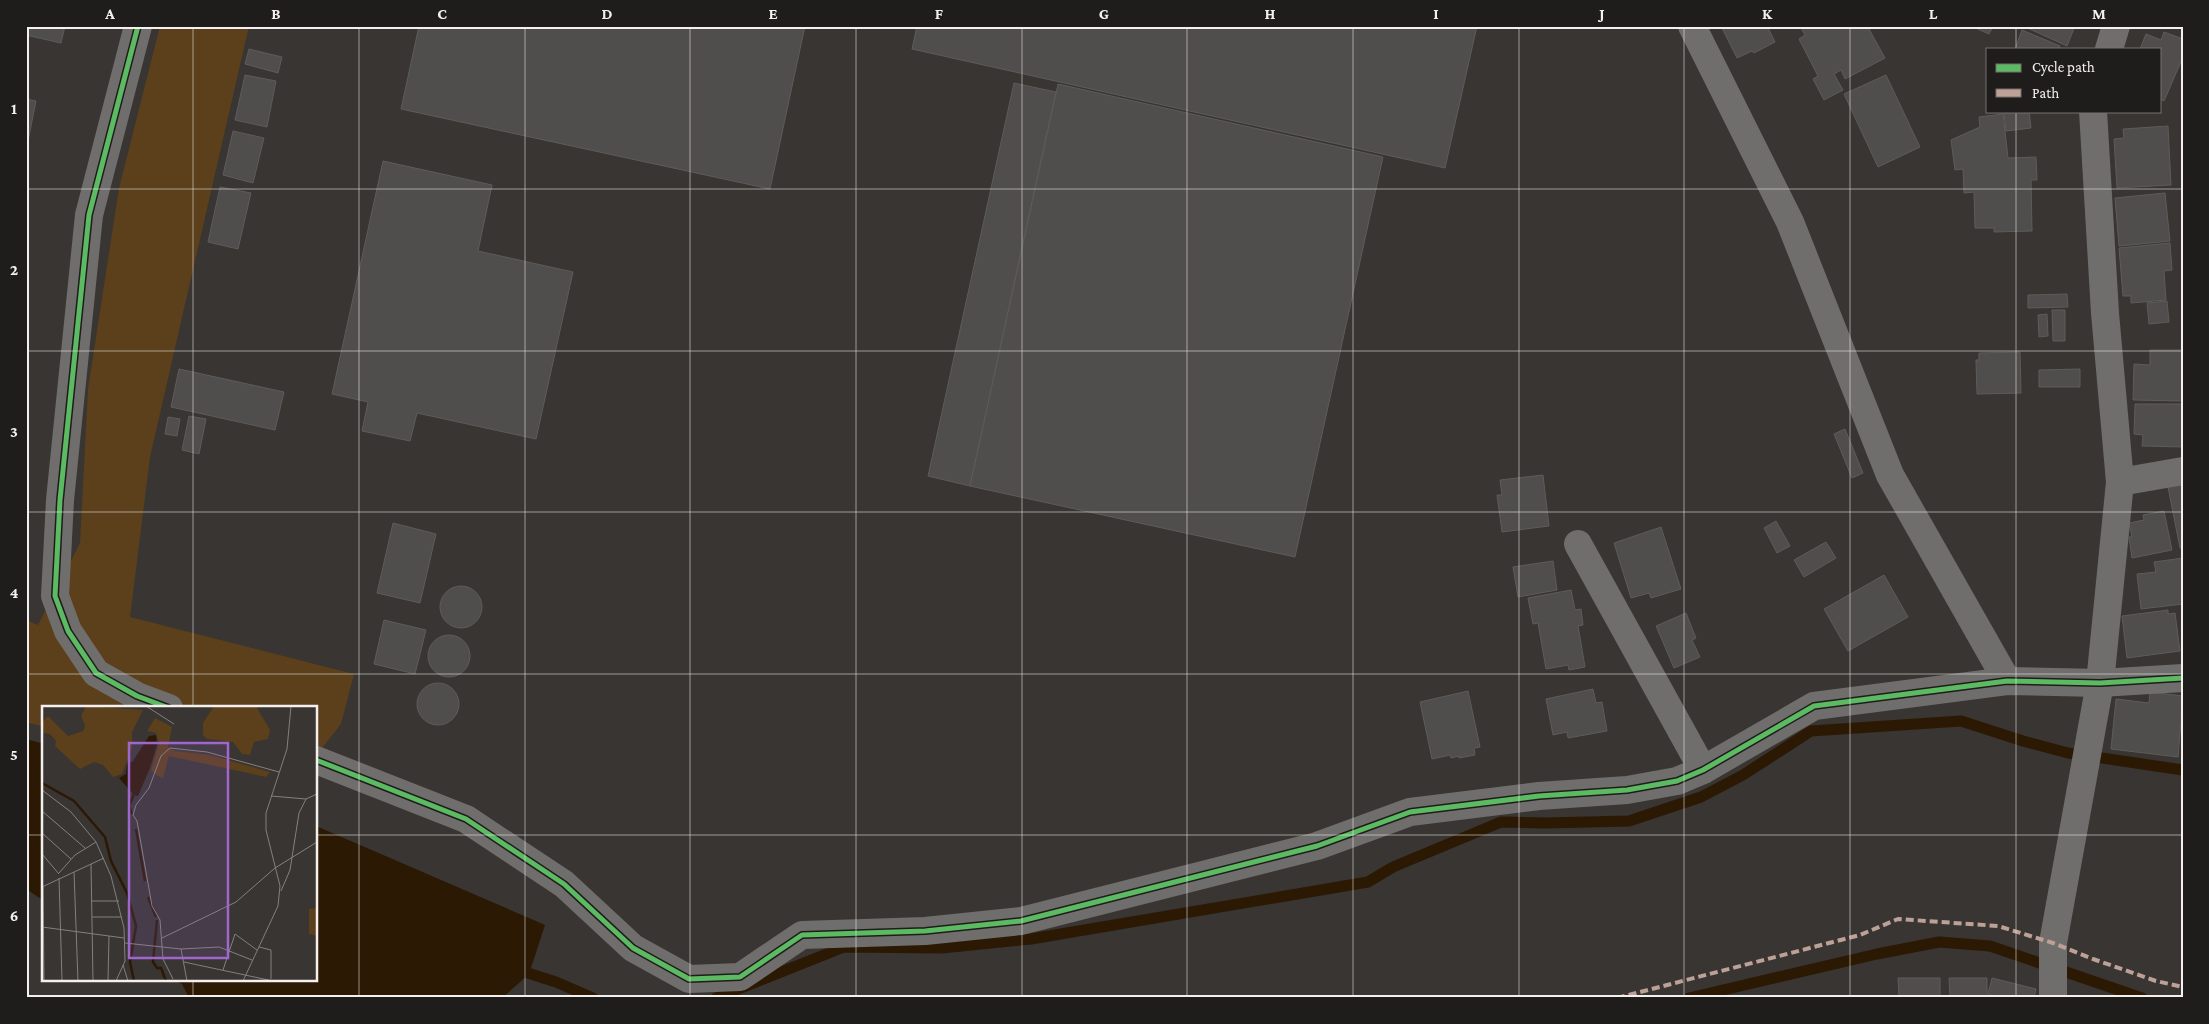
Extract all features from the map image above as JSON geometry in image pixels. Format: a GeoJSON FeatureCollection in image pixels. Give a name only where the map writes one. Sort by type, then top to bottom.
{"type":"FeatureCollection","features":[{"type":"Feature","properties":{"kind":"street"},"geometry":{"type":"LineString","coordinates":[[138,26],[89,215],[60,500],[55,596],[68,631],[96,673],[137,696],[164,706]]}},
{"type":"Feature","properties":{"kind":"street"},"geometry":{"type":"LineString","coordinates":[[1692,26],[1790,222],[1890,475],[2007,681]]}},
{"type":"Feature","properties":{"kind":"street"},"geometry":{"type":"LineString","coordinates":[[2109,48],[2116,26]]}},
{"type":"Feature","properties":{"kind":"street"},"geometry":{"type":"LineString","coordinates":[[2053,998],[2053,942],[2100,683],[2120,482],[2105,313],[2093,112]]}},
{"type":"Feature","properties":{"kind":"street"},"geometry":{"type":"LineString","coordinates":[[2120,482],[2183,471]]}},
{"type":"Feature","properties":{"kind":"street"},"geometry":{"type":"LineString","coordinates":[[1578,544],[1703,770]]}},
{"type":"Feature","properties":{"kind":"street"},"geometry":{"type":"LineString","coordinates":[[318,761],[466,819],[564,884],[633,948],[689,979],[740,977],[802,935],[925,931],[1021,921],[1318,846],[1410,812],[1539,796],[1627,790],[1677,780],[1703,770],[1814,706],[2007,681],[2100,683],[2183,678]]}},
{"type":"Feature","properties":{"kind":"shaded area"},"geometry":{"type":"Polygon","coordinates":[[[160,26],[249,26],[150,457],[130,617],[354,674],[341,724],[318,753],[318,706],[42,706],[42,726],[26,722],[26,620],[38,625],[80,543],[88,389],[119,188],[160,26]]]}},
{"type":"Feature","properties":{"kind":"shaded area"},"geometry":{"type":"Polygon","coordinates":[[[26,739],[42,743],[42,900],[26,889],[26,739]]]}},
{"type":"Feature","properties":{"kind":"shaded area"},"geometry":{"type":"Polygon","coordinates":[[[318,827],[545,925],[529,974],[502,998],[189,998],[182,984],[178,982],[318,982],[318,827]]]}},
{"type":"Feature","properties":{"kind":"building"},"geometry":{"type":"Polygon","coordinates":[[[26,26],[65,26],[61,43],[26,35],[26,26]]]}},
{"type":"Feature","properties":{"kind":"building"},"geometry":{"type":"Polygon","coordinates":[[[419,26],[805,26],[770,189],[401,109],[419,26]]]}},
{"type":"Feature","properties":{"kind":"building"},"geometry":{"type":"Polygon","coordinates":[[[917,26],[1477,26],[1445,168],[912,49],[917,26]]]}},
{"type":"Feature","properties":{"kind":"building"},"geometry":{"type":"Polygon","coordinates":[[[1721,26],[1767,26],[1775,42],[1754,53],[1752,51],[1737,58],[1721,26]]]}},
{"type":"Feature","properties":{"kind":"building"},"geometry":{"type":"Polygon","coordinates":[[[1800,26],[1874,26],[1869,29],[1885,58],[1845,79],[1841,70],[1834,74],[1843,90],[1824,100],[1813,79],[1818,76],[1799,39],[1805,35],[1800,26]]]}},
{"type":"Feature","properties":{"kind":"building"},"geometry":{"type":"Polygon","coordinates":[[[1971,26],[1993,26],[1989,34],[1971,26]]]}},
{"type":"Feature","properties":{"kind":"building"},"geometry":{"type":"Polygon","coordinates":[[[2023,26],[2075,26],[2067,46],[2023,26]]]}},
{"type":"Feature","properties":{"kind":"building"},"geometry":{"type":"Polygon","coordinates":[[[2022,30],[2060,46],[2059,48],[2015,48],[2022,30]]]}},
{"type":"Feature","properties":{"kind":"building"},"geometry":{"type":"Polygon","coordinates":[[[2164,32],[2183,39],[2183,57],[2164,101],[2162,100],[2162,48],[2140,48],[2146,34],[2161,40],[2164,32]]]}},
{"type":"Feature","properties":{"kind":"building"},"geometry":{"type":"Polygon","coordinates":[[[249,49],[282,57],[278,73],[245,64],[249,49]]]}},
{"type":"Feature","properties":{"kind":"building"},"geometry":{"type":"Polygon","coordinates":[[[245,75],[276,81],[267,127],[235,120],[245,75]]]}},
{"type":"Feature","properties":{"kind":"building"},"geometry":{"type":"Polygon","coordinates":[[[1886,75],[1920,147],[1878,167],[1844,94],[1886,75]]]}},
{"type":"Feature","properties":{"kind":"building"},"geometry":{"type":"Polygon","coordinates":[[[1014,83],[1056,92],[970,486],[928,476],[1014,83]]]}},
{"type":"Feature","properties":{"kind":"building"},"geometry":{"type":"Polygon","coordinates":[[[1058,84],[1383,157],[1295,557],[970,486],[1058,84]]]}},
{"type":"Feature","properties":{"kind":"building"},"geometry":{"type":"Polygon","coordinates":[[[26,99],[36,101],[26,151],[26,99]]]}},
{"type":"Feature","properties":{"kind":"building"},"geometry":{"type":"Polygon","coordinates":[[[2004,112],[2029,112],[2031,128],[2006,131],[2004,112]]]}},
{"type":"Feature","properties":{"kind":"building"},"geometry":{"type":"Polygon","coordinates":[[[2003,114],[2008,158],[2036,157],[2037,180],[2031,180],[2032,231],[1994,232],[1994,228],[1975,228],[1974,192],[1964,193],[1963,169],[1955,170],[1951,140],[1980,127],[1979,117],[2003,114]]]}},
{"type":"Feature","properties":{"kind":"building"},"geometry":{"type":"Polygon","coordinates":[[[2168,126],[2171,185],[2117,188],[2114,139],[2124,138],[2123,129],[2168,126]]]}},
{"type":"Feature","properties":{"kind":"building"},"geometry":{"type":"Polygon","coordinates":[[[233,131],[264,138],[253,183],[223,175],[233,131]]]}},
{"type":"Feature","properties":{"kind":"building"},"geometry":{"type":"Polygon","coordinates":[[[383,161],[492,185],[478,251],[573,272],[536,439],[417,413],[410,441],[362,431],[368,402],[332,394],[383,161]]]}},
{"type":"Feature","properties":{"kind":"building"},"geometry":{"type":"Polygon","coordinates":[[[220,187],[251,193],[238,249],[208,242],[220,187]]]}},
{"type":"Feature","properties":{"kind":"building"},"geometry":{"type":"Polygon","coordinates":[[[2165,193],[2170,241],[2119,246],[2115,198],[2165,193]]]}},
{"type":"Feature","properties":{"kind":"building"},"geometry":{"type":"Polygon","coordinates":[[[2170,243],[2172,270],[2164,271],[2166,300],[2131,303],[2131,296],[2123,296],[2119,248],[2170,243]]]}},
{"type":"Feature","properties":{"kind":"building"},"geometry":{"type":"Polygon","coordinates":[[[2067,294],[2068,307],[2028,308],[2028,295],[2067,294]]]}},
{"type":"Feature","properties":{"kind":"building"},"geometry":{"type":"Polygon","coordinates":[[[2167,301],[2169,322],[2149,324],[2147,303],[2167,301]]]}},
{"type":"Feature","properties":{"kind":"building"},"geometry":{"type":"Polygon","coordinates":[[[2052,310],[2065,310],[2065,341],[2053,341],[2052,310]]]}},
{"type":"Feature","properties":{"kind":"building"},"geometry":{"type":"Polygon","coordinates":[[[2047,314],[2048,336],[2039,337],[2038,315],[2047,314]]]}},
{"type":"Feature","properties":{"kind":"building"},"geometry":{"type":"Polygon","coordinates":[[[2150,350],[2183,350],[2182,401],[2133,400],[2134,364],[2150,365],[2150,350]]]}},
{"type":"Feature","properties":{"kind":"building"},"geometry":{"type":"Polygon","coordinates":[[[2020,352],[2021,393],[1977,394],[1976,360],[1979,360],[1979,353],[2020,352]]]}},
{"type":"Feature","properties":{"kind":"building"},"geometry":{"type":"Polygon","coordinates":[[[179,369],[284,392],[275,430],[171,407],[179,369]]]}},
{"type":"Feature","properties":{"kind":"building"},"geometry":{"type":"Polygon","coordinates":[[[2080,369],[2080,387],[2039,387],[2039,370],[2080,369]]]}},
{"type":"Feature","properties":{"kind":"building"},"geometry":{"type":"Polygon","coordinates":[[[2135,404],[2183,404],[2183,447],[2142,446],[2143,435],[2134,434],[2135,404]]]}},
{"type":"Feature","properties":{"kind":"building"},"geometry":{"type":"Polygon","coordinates":[[[189,416],[206,419],[199,454],[182,450],[189,416]]]}},
{"type":"Feature","properties":{"kind":"building"},"geometry":{"type":"Polygon","coordinates":[[[168,417],[180,419],[177,436],[165,434],[168,417]]]}},
{"type":"Feature","properties":{"kind":"building"},"geometry":{"type":"Polygon","coordinates":[[[1845,429],[1863,473],[1852,478],[1834,434],[1845,429]]]}},
{"type":"Feature","properties":{"kind":"building"},"geometry":{"type":"Polygon","coordinates":[[[1543,475],[1549,526],[1502,532],[1497,495],[1502,495],[1500,480],[1543,475]]]}},
{"type":"Feature","properties":{"kind":"building"},"geometry":{"type":"Polygon","coordinates":[[[2183,484],[2183,548],[2180,548],[2168,487],[2183,484]]]}},
{"type":"Feature","properties":{"kind":"building"},"geometry":{"type":"Polygon","coordinates":[[[2164,511],[2172,550],[2132,558],[2129,537],[2132,537],[2129,523],[2144,520],[2143,515],[2164,511]]]}},
{"type":"Feature","properties":{"kind":"building"},"geometry":{"type":"Polygon","coordinates":[[[1776,521],[1790,546],[1777,553],[1764,528],[1776,521]]]}},
{"type":"Feature","properties":{"kind":"building"},"geometry":{"type":"Polygon","coordinates":[[[393,523],[436,534],[420,603],[377,593],[393,523]]]}},
{"type":"Feature","properties":{"kind":"building"},"geometry":{"type":"Polygon","coordinates":[[[1661,527],[1681,589],[1651,598],[1649,593],[1631,598],[1614,543],[1661,527]]]}},
{"type":"Feature","properties":{"kind":"building"},"geometry":{"type":"Polygon","coordinates":[[[1826,542],[1836,558],[1804,577],[1794,560],[1826,542]]]}},
{"type":"Feature","properties":{"kind":"building"},"geometry":{"type":"Polygon","coordinates":[[[2183,558],[2183,604],[2141,609],[2137,574],[2156,572],[2154,562],[2183,558]]]}},
{"type":"Feature","properties":{"kind":"building"},"geometry":{"type":"Polygon","coordinates":[[[1553,561],[1557,590],[1518,597],[1513,567],[1553,561]]]}},
{"type":"Feature","properties":{"kind":"building"},"geometry":{"type":"Polygon","coordinates":[[[1884,575],[1908,617],[1848,651],[1824,609],[1884,575]]]}},
{"type":"Feature","properties":{"kind":"building"},"geometry":{"type":"Polygon","coordinates":[[[465,586],[473,589],[479,595],[482,607],[479,619],[473,625],[457,628],[449,625],[443,619],[440,603],[443,595],[449,589],[465,586]]]}},
{"type":"Feature","properties":{"kind":"building"},"geometry":{"type":"Polygon","coordinates":[[[1571,590],[1575,610],[1581,609],[1583,625],[1578,626],[1585,667],[1569,670],[1568,665],[1546,669],[1538,623],[1533,624],[1528,598],[1571,590]]]}},
{"type":"Feature","properties":{"kind":"building"},"geometry":{"type":"Polygon","coordinates":[[[2168,610],[2168,614],[2175,613],[2180,651],[2127,658],[2122,616],[2168,610]]]}},
{"type":"Feature","properties":{"kind":"building"},"geometry":{"type":"Polygon","coordinates":[[[1686,613],[1696,638],[1692,640],[1700,657],[1674,668],[1656,626],[1686,613]]]}},
{"type":"Feature","properties":{"kind":"building"},"geometry":{"type":"Polygon","coordinates":[[[384,620],[426,630],[415,674],[374,664],[384,620]]]}},
{"type":"Feature","properties":{"kind":"building"},"geometry":{"type":"Polygon","coordinates":[[[453,635],[461,638],[467,644],[470,656],[467,668],[461,674],[445,677],[437,674],[431,668],[428,652],[431,644],[437,638],[453,635]]]}},
{"type":"Feature","properties":{"kind":"building"},"geometry":{"type":"Polygon","coordinates":[[[442,683],[450,686],[456,692],[459,704],[456,716],[450,722],[434,725],[426,722],[420,716],[417,700],[420,692],[426,686],[442,683]]]}},
{"type":"Feature","properties":{"kind":"building"},"geometry":{"type":"Polygon","coordinates":[[[1593,689],[1596,703],[1602,702],[1607,731],[1568,738],[1567,732],[1553,735],[1546,699],[1593,689]]]}},
{"type":"Feature","properties":{"kind":"building"},"geometry":{"type":"Polygon","coordinates":[[[1468,691],[1480,747],[1474,748],[1475,755],[1451,758],[1450,755],[1432,759],[1420,702],[1468,691]]]}},
{"type":"Feature","properties":{"kind":"building"},"geometry":{"type":"Polygon","coordinates":[[[2150,692],[2183,696],[2178,757],[2111,749],[2116,699],[2149,703],[2150,692]]]}},
{"type":"Feature","properties":{"kind":"building"},"geometry":{"type":"Polygon","coordinates":[[[1898,978],[1940,978],[1940,998],[1899,998],[1898,978]]]}},
{"type":"Feature","properties":{"kind":"building"},"geometry":{"type":"Polygon","coordinates":[[[1949,978],[1987,978],[1987,998],[1950,998],[1949,978]]]}},
{"type":"Feature","properties":{"kind":"building"},"geometry":{"type":"Polygon","coordinates":[[[1992,978],[2036,989],[2034,998],[2002,998],[1988,994],[1992,978]]]}},
{"type":"Feature","properties":{"kind":"waterway"},"geometry":{"type":"LineString","coordinates":[[716,998],[844,947],[942,948],[1031,939],[1368,882],[1393,867],[1501,822],[1629,821],[1701,797],[1743,775],[1811,731],[1961,721],[2068,753],[2183,770]]}},
{"type":"Feature","properties":{"kind":"waterway"},"geometry":{"type":"LineString","coordinates":[[1689,998],[1877,954],[1939,942],[1990,946],[2142,998]]}},
{"type":"Feature","properties":{"kind":"waterway"},"geometry":{"type":"LineString","coordinates":[[515,969],[556,982],[593,998]]}},
{"type":"Feature","properties":{"kind":"marked path"},"geometry":{"type":"LineString","coordinates":[[1617,998],[1860,935],[1898,919],[1998,926],[2053,943],[2156,981],[2183,987]]}},
{"type":"Feature","properties":{"kind":"cycle path"},"geometry":{"type":"LineString","coordinates":[[138,26],[89,215],[60,500],[55,596],[68,631],[96,673],[137,696],[164,706]]}},
{"type":"Feature","properties":{"kind":"cycle path"},"geometry":{"type":"LineString","coordinates":[[318,761],[466,819],[564,884],[633,948],[689,979],[740,977],[802,935],[925,931],[1021,921],[1317,846],[1410,812],[1539,796],[1627,790],[1677,781],[1703,770],[1814,706],[2007,681],[2100,683],[2183,678]]}}]}
